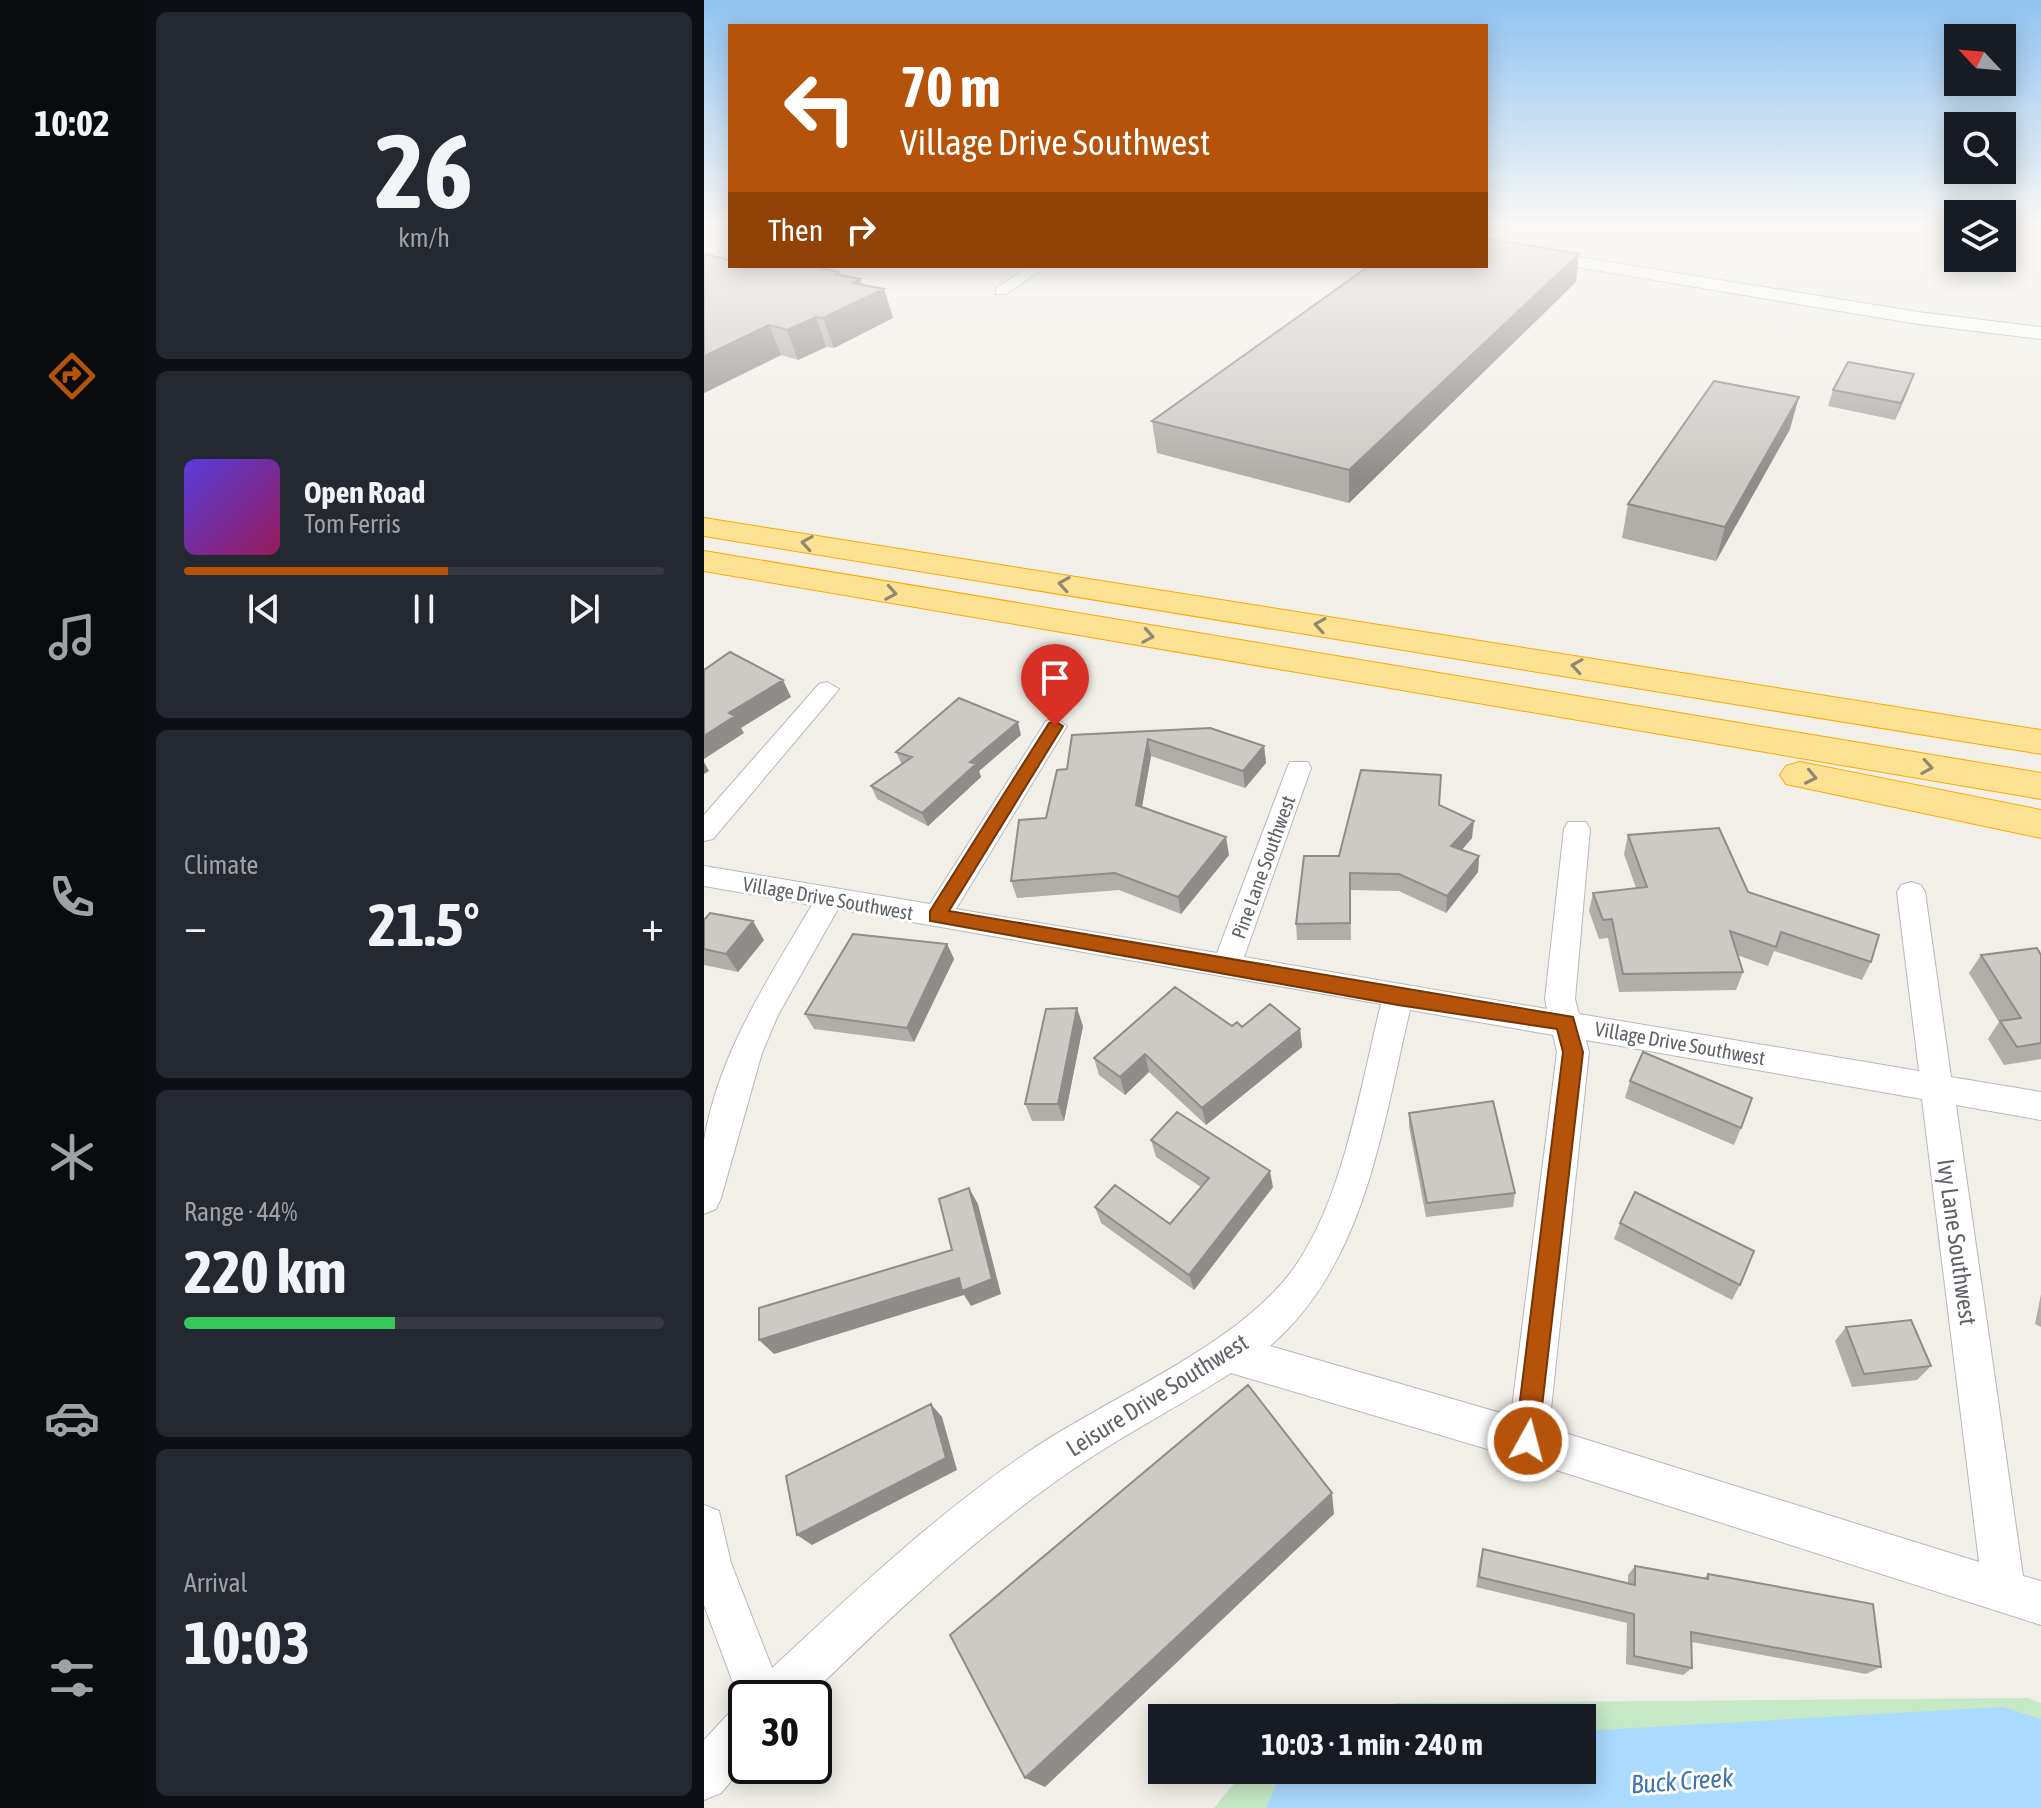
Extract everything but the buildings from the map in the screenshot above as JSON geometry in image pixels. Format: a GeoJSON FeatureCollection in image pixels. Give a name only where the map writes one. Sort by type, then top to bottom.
{"type":"FeatureCollection","features":[{"type":"Feature","properties":{"kind":"highway"},"geometry":{"type":"LineString","coordinates":[[704,527],[2041,742]]}},
{"type":"Feature","properties":{"kind":"highway"},"geometry":{"type":"LineString","coordinates":[[704,561],[2041,786]]}},
{"type":"Feature","properties":{"kind":"highway"},"geometry":{"type":"LineString","coordinates":[[1187,643],[2041,824]]}},
{"type":"Feature","properties":{"kind":"highway"},"geometry":{"type":"LineString","coordinates":[[1622,674],[2041,725]]}},
{"type":"Feature","properties":{"kind":"street"},"geometry":{"type":"LineString","coordinates":[[1859,308],[2041,333]]}},
{"type":"Feature","properties":{"kind":"street"},"geometry":{"type":"LineString","coordinates":[[704,832],[827,689]]}},
{"type":"Feature","properties":{"kind":"street"},"geometry":{"type":"LineString","coordinates":[[937,916],[1055,726]]}},
{"type":"Feature","properties":{"kind":"street","name":"Pine Lane Southwest"},"geometry":{"type":"LineString","coordinates":[[1227,965],[1299,768]]}},
{"type":"Feature","properties":{"kind":"street"},"geometry":{"type":"LineString","coordinates":[[1528,1441],[1573,1052],[1560,999],[1577,829]]}},
{"type":"Feature","properties":{"kind":"street","name":"Village Drive Southwest"},"geometry":{"type":"LineString","coordinates":[[704,876],[2041,1106]]}},
{"type":"Feature","properties":{"kind":"street","name":"Ivy Lane Southwest"},"geometry":{"type":"LineString","coordinates":[[1911,892],[1935,1087],[2023,1597]]}},
{"type":"Feature","properties":{"kind":"street"},"geometry":{"type":"LineString","coordinates":[[704,1198],[746,1053],[764,1012],[830,899]]}},
{"type":"Feature","properties":{"kind":"street","name":"Leisure Drive Southwest"},"geometry":{"type":"LineString","coordinates":[[793,1680],[904,1577],[1042,1466],[1147,1400],[1231,1354],[1288,1304],[1322,1256],[1346,1193],[1398,997]]}},
{"type":"Feature","properties":{"kind":"street"},"geometry":{"type":"LineString","coordinates":[[1231,1354],[1528,1441],[2023,1597]]}},
{"type":"Feature","properties":{"kind":"street"},"geometry":{"type":"LineString","coordinates":[[704,1526],[710,1563],[754,1680]]}},
{"type":"Feature","properties":{"kind":"street"},"geometry":{"type":"LineString","coordinates":[[704,1776],[728,1749]]}},
{"type":"Feature","properties":{"kind":"green space"},"geometry":{"type":"Polygon","coordinates":[[[2028,1698],[2041,1703],[2041,1808],[1214,1808],[1234,1784],[1596,1784],[1596,1704],[1394,1704],[2028,1698]]]}},
{"type":"Feature","properties":{"kind":"waterway","name":"Buck Creek"},"geometry":{"type":"LineString","coordinates":[[1323,1808],[1326,1803],[2003,1762],[2041,1775]]}},
{"type":"Feature","properties":{"kind":"route"},"geometry":{"type":"LineString","coordinates":[[1055,726],[937,916],[1398,997],[1566,1023],[1573,1052],[1528,1441]]}}]}
